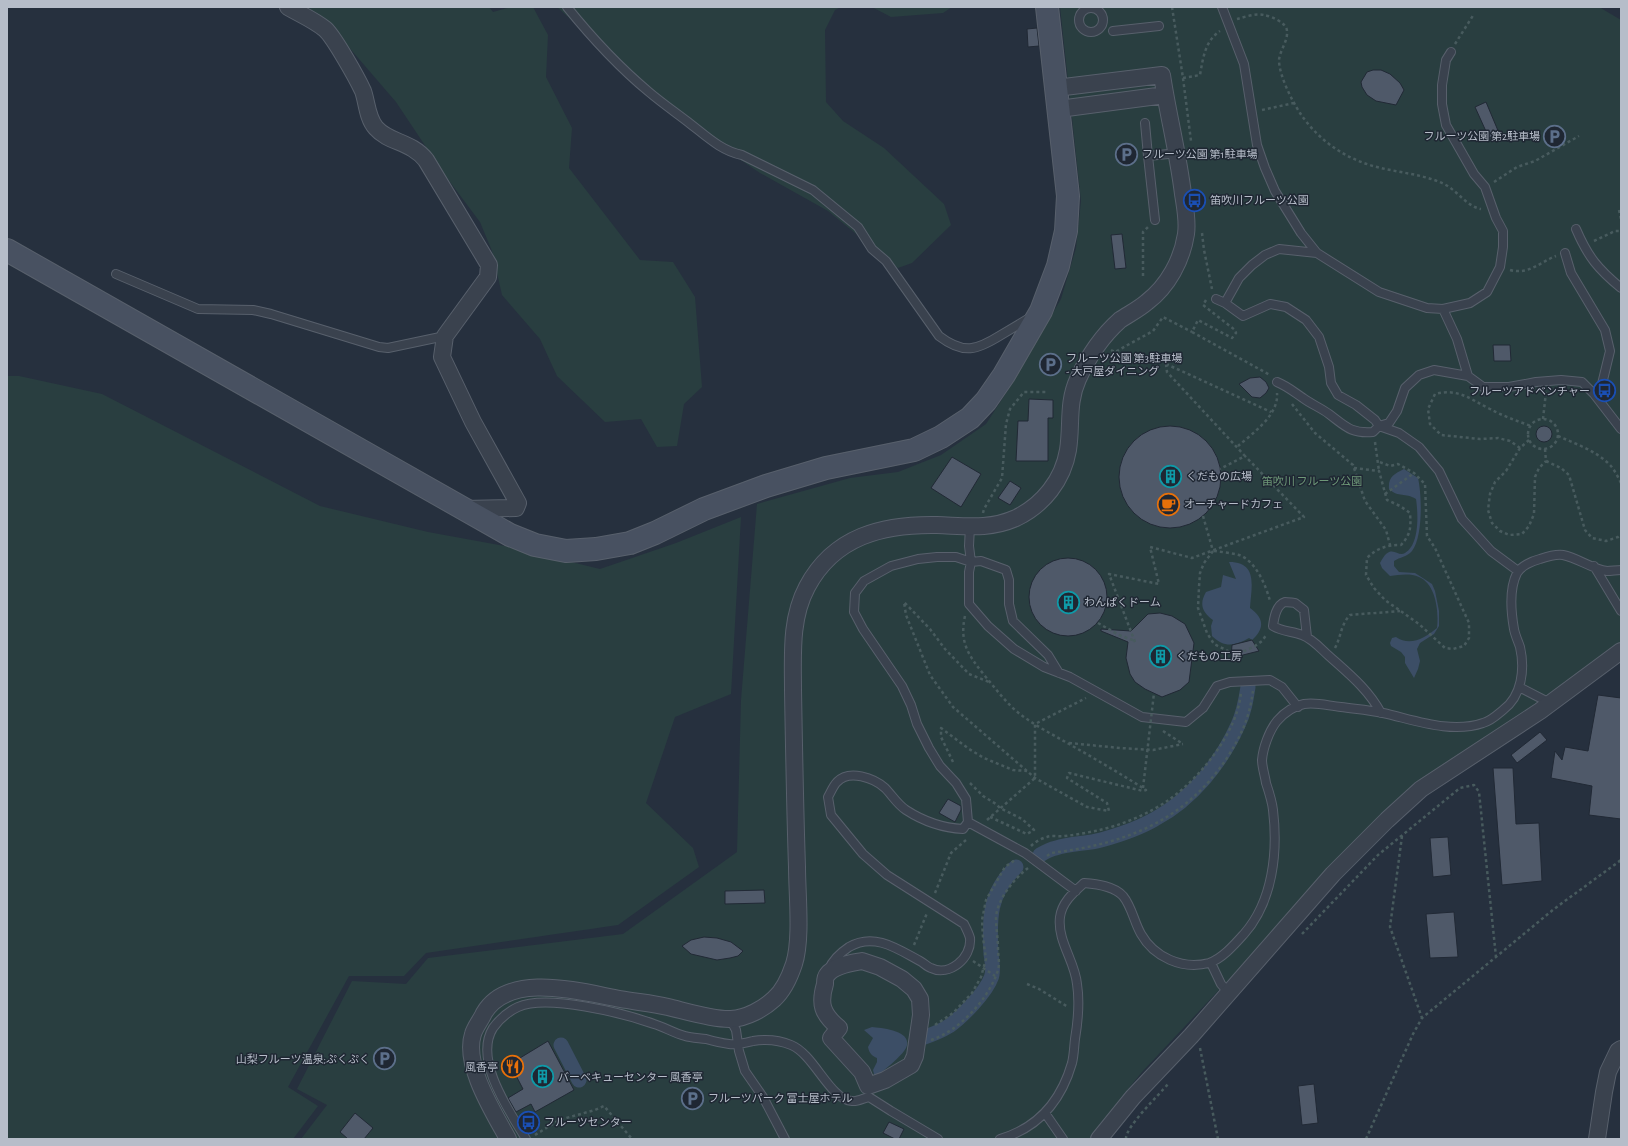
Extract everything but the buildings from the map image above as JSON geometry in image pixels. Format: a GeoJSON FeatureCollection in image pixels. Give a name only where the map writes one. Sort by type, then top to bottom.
{"type":"FeatureCollection","features":[{"type":"Feature","properties":{"kind":"street"},"geometry":{"type":"LineString","coordinates":[[288,7],[314,21],[325,29],[332,37],[363,91],[375,127],[384,134],[410,146],[421,154],[426,160],[489,265],[488,277],[445,336],[442,357],[472,422],[518,503],[516,508],[463,509]]}},
{"type":"Feature","properties":{"kind":"street"},"geometry":{"type":"LineString","coordinates":[[7,250],[510,535],[535,545],[566,551],[596,549],[636,540],[655,534],[704,509],[766,486],[826,468],[914,450],[941,438],[970,418],[1004,375],[1041,311],[1058,266],[1066,231],[1068,196],[1047,7]]}},
{"type":"Feature","properties":{"kind":"street"},"geometry":{"type":"LineString","coordinates":[[508,1139],[479,1085],[471,1054],[472,1036],[490,1004],[507,994],[528,988],[575,990],[730,1019],[753,1013],[771,1002],[780,993],[795,962],[798,929],[793,652],[796,614],[807,586],[824,562],[842,546],[869,532],[905,526],[932,525],[976,527],[1013,520],[1033,509],[1047,495],[1058,479],[1068,452],[1070,401],[1078,379],[1098,344],[1121,320],[1148,302],[1164,287],[1179,260],[1187,232],[1178,153],[1167,112],[1162,75],[1056,88]]}},
{"type":"Feature","properties":{"kind":"street"},"geometry":{"type":"LineString","coordinates":[[1059,109],[1165,95]]}},
{"type":"Feature","properties":{"kind":"street"},"geometry":{"type":"LineString","coordinates":[[1098,1139],[1134,1097],[1191,1036],[1333,874],[1387,820],[1421,789],[1550,703],[1621,652]]}},
{"type":"Feature","properties":{"kind":"street"},"geometry":{"type":"LineString","coordinates":[[862,961],[880,967],[902,979],[914,989],[920,999],[921,1021],[916,1056],[911,1064],[872,1090],[868,1086],[862,1072],[831,1038],[839,1028],[831,1022],[821,1005],[822,993],[829,969],[862,961]]}},
{"type":"Feature","properties":{"kind":"street"},"geometry":{"type":"LineString","coordinates":[[1597,1139],[1608,1072],[1618,1051],[1621,1049]]}},
{"type":"Feature","properties":{"kind":"lane"},"geometry":{"type":"LineString","coordinates":[[567,7],[584,28],[627,73],[650,94],[731,153],[742,155],[813,190],[858,227],[872,249],[886,261],[939,336],[947,342],[964,348],[979,347],[1041,311]]}},
{"type":"Feature","properties":{"kind":"lane"},"geometry":{"type":"LineString","coordinates":[[1222,7],[1244,64],[1257,145],[1264,168],[1275,191],[1301,233],[1317,253],[1379,292],[1427,308],[1443,309],[1470,303],[1487,292],[1500,267],[1503,246],[1503,231],[1485,187],[1474,174],[1446,125],[1442,104],[1442,85],[1446,60],[1451,52]]}},
{"type":"Feature","properties":{"kind":"lane"},"geometry":{"type":"LineString","coordinates":[[1113,31],[1159,26]]}},
{"type":"Feature","properties":{"kind":"lane"},"geometry":{"type":"LineString","coordinates":[[1146,123],[1155,220]]}},
{"type":"Feature","properties":{"kind":"lane"},"geometry":{"type":"LineString","coordinates":[[1148,156],[1178,153]]}},
{"type":"Feature","properties":{"kind":"lane"},"geometry":{"type":"LineString","coordinates":[[1576,230],[1589,256],[1602,272],[1621,288]]}},
{"type":"Feature","properties":{"kind":"lane"},"geometry":{"type":"LineString","coordinates":[[1225,303],[1239,278],[1265,255],[1279,249],[1317,253]]}},
{"type":"Feature","properties":{"kind":"lane"},"geometry":{"type":"LineString","coordinates":[[1565,253],[1571,273],[1605,330],[1610,351],[1602,384],[1594,394]]}},
{"type":"Feature","properties":{"kind":"lane"},"geometry":{"type":"LineString","coordinates":[[116,274],[198,309],[253,310],[271,314],[379,347],[388,348],[445,336]]}},
{"type":"Feature","properties":{"kind":"lane"},"geometry":{"type":"LineString","coordinates":[[1216,299],[1225,303],[1243,316],[1270,304],[1286,307],[1306,320],[1318,337],[1329,368],[1331,383],[1338,395],[1356,405],[1375,420],[1379,426],[1400,432],[1419,447],[1439,471],[1462,519],[1491,551],[1518,571]]}},
{"type":"Feature","properties":{"kind":"lane"},"geometry":{"type":"LineString","coordinates":[[1443,309],[1457,339],[1468,376]]}},
{"type":"Feature","properties":{"kind":"lane"},"geometry":{"type":"LineString","coordinates":[[1276,382],[1286,386],[1328,413],[1347,428],[1362,433],[1373,432],[1379,426],[1389,423],[1397,411],[1404,388],[1419,375],[1434,370],[1468,376],[1483,387],[1509,387],[1561,380],[1582,382],[1594,394],[1621,429]]}},
{"type":"Feature","properties":{"kind":"lane"},"geometry":{"type":"LineString","coordinates":[[976,527],[969,546],[969,604],[988,626],[1014,649],[1044,667],[1059,672],[1142,717],[1186,722],[1203,708],[1217,686],[1230,682],[1242,681],[1270,680],[1282,687],[1298,707]]}},
{"type":"Feature","properties":{"kind":"lane"},"geometry":{"type":"LineString","coordinates":[[1000,1139],[1016,1134],[1049,1110],[1065,1083],[1072,1062],[1078,1014],[1077,984],[1073,966],[1065,947],[1061,932],[1060,916],[1064,903],[1084,883],[1096,884],[1110,888],[1122,896],[1135,918],[1141,934],[1154,951],[1169,960],[1183,964],[1199,965],[1211,963],[1236,943],[1248,930],[1259,913],[1266,896],[1274,856],[1275,839],[1273,807],[1262,760],[1268,738],[1277,722],[1289,710],[1303,704],[1321,704],[1462,728],[1487,722],[1508,706],[1521,682],[1520,649],[1514,629],[1512,606],[1513,586],[1518,571],[1527,564],[1539,559],[1562,555],[1606,571],[1621,570]]}},
{"type":"Feature","properties":{"kind":"lane"},"geometry":{"type":"LineString","coordinates":[[829,969],[838,955],[856,943],[866,940],[885,943],[931,968],[942,971],[959,964],[969,946],[970,937],[964,924],[887,875],[863,854],[831,815],[828,797],[838,780],[850,776],[862,776],[872,779],[884,787],[895,801],[906,810],[922,819],[950,828],[963,829],[968,822],[966,799],[956,783],[936,760],[917,724],[911,705],[902,686],[863,629],[854,612],[855,593],[864,582],[877,573],[891,566],[918,559],[956,557],[970,562],[981,561],[1006,570],[1009,580],[1009,604],[1013,621],[1048,655],[1059,672]]}},
{"type":"Feature","properties":{"kind":"lane"},"geometry":{"type":"LineString","coordinates":[[1594,566],[1621,611]]}},
{"type":"Feature","properties":{"kind":"lane"},"geometry":{"type":"LineString","coordinates":[[1307,637],[1304,610],[1296,602],[1285,602],[1279,607],[1274,617],[1273,626],[1281,630],[1307,637],[1318,645],[1328,656],[1362,686],[1374,700],[1381,713]]}},
{"type":"Feature","properties":{"kind":"lane"},"geometry":{"type":"LineString","coordinates":[[1519,687],[1550,703]]}},
{"type":"Feature","properties":{"kind":"lane"},"geometry":{"type":"LineString","coordinates":[[968,822],[1025,853],[1076,891]]}},
{"type":"Feature","properties":{"kind":"lane"},"geometry":{"type":"LineString","coordinates":[[1211,963],[1221,984],[1229,993]]}},
{"type":"Feature","properties":{"kind":"lane"},"geometry":{"type":"LineString","coordinates":[[526,1139],[514,1120],[490,1070],[487,1053],[489,1038],[493,1029],[504,1016],[518,1007],[531,1003],[552,1001],[627,1016],[655,1024],[684,1036],[738,1045],[754,1041],[775,1040],[793,1045],[815,1065],[839,1096],[852,1101],[872,1090],[891,1111],[938,1139]]}},
{"type":"Feature","properties":{"kind":"lane"},"geometry":{"type":"LineString","coordinates":[[730,1019],[736,1030],[738,1045],[745,1070],[763,1097],[785,1139]]}},
{"type":"Feature","properties":{"kind":"lane"},"geometry":{"type":"LineString","coordinates":[[1046,1113],[1063,1139]]}},
{"type":"Feature","properties":{"kind":"path"},"geometry":{"type":"LineString","coordinates":[[1183,78],[1200,75],[1206,47],[1213,35],[1237,19],[1264,14],[1284,24],[1287,29],[1287,37],[1281,49],[1279,61],[1285,86],[1307,123],[1320,136],[1344,155],[1377,167],[1411,173],[1446,184],[1473,207],[1481,209],[1492,207]]}},
{"type":"Feature","properties":{"kind":"path"},"geometry":{"type":"LineString","coordinates":[[1451,52],[1474,14]]}},
{"type":"Feature","properties":{"kind":"path"},"geometry":{"type":"LineString","coordinates":[[1252,112],[1294,103]]}},
{"type":"Feature","properties":{"kind":"path"},"geometry":{"type":"LineString","coordinates":[[1503,176],[1517,167],[1535,161],[1580,136]]}},
{"type":"Feature","properties":{"kind":"path"},"geometry":{"type":"LineString","coordinates":[[1619,210],[1621,219]]}},
{"type":"Feature","properties":{"kind":"path"},"geometry":{"type":"LineString","coordinates":[[1143,276],[1143,232],[1155,220]]}},
{"type":"Feature","properties":{"kind":"path"},"geometry":{"type":"LineString","coordinates":[[1583,246],[1614,231],[1621,231]]}},
{"type":"Feature","properties":{"kind":"path"},"geometry":{"type":"LineString","coordinates":[[1200,245],[1203,239]]}},
{"type":"Feature","properties":{"kind":"path"},"geometry":{"type":"LineString","coordinates":[[1500,267],[1514,271],[1524,271],[1565,253]]}},
{"type":"Feature","properties":{"kind":"path"},"geometry":{"type":"LineString","coordinates":[[1192,332],[1198,320],[1232,338],[1236,333],[1235,330],[1202,305],[1208,297],[1216,299]]}},
{"type":"Feature","properties":{"kind":"path"},"geometry":{"type":"LineString","coordinates":[[1113,344],[1107,348],[1116,352],[1153,331],[1163,317],[1268,374],[1276,382],[1278,400],[1269,418],[1238,446]]}},
{"type":"Feature","properties":{"kind":"path"},"geometry":{"type":"LineString","coordinates":[[1098,623],[1135,642],[1109,574],[1159,584],[1150,547],[1192,558],[1304,517],[1167,372],[1166,364],[1271,412]]}},
{"type":"Feature","properties":{"kind":"path"},"geometry":{"type":"LineString","coordinates":[[1544,419],[1547,381]]}},
{"type":"Feature","properties":{"kind":"path"},"geometry":{"type":"LineString","coordinates":[[976,527],[984,509],[1002,478],[1006,424],[1010,409],[1024,392],[1048,392]]}},
{"type":"Feature","properties":{"kind":"path"},"geometry":{"type":"LineString","coordinates":[[1520,448],[1510,441],[1498,438],[1480,439],[1441,435],[1430,424],[1428,409],[1435,394],[1446,392],[1472,398],[1490,409],[1531,426]]}},
{"type":"Feature","properties":{"kind":"path"},"geometry":{"type":"LineString","coordinates":[[1292,403],[1316,433],[1353,465],[1365,501],[1386,530],[1390,545]]}},
{"type":"Feature","properties":{"kind":"path"},"geometry":{"type":"LineString","coordinates":[[1544,419],[1556,426],[1558,436],[1554,444],[1546,449],[1536,447],[1530,440],[1529,430],[1534,422],[1544,419]]}},
{"type":"Feature","properties":{"kind":"path"},"geometry":{"type":"LineString","coordinates":[[1558,436],[1599,456],[1612,467],[1621,483]]}},
{"type":"Feature","properties":{"kind":"path"},"geometry":{"type":"LineString","coordinates":[[1530,440],[1520,448],[1506,471],[1495,482],[1490,494],[1488,510],[1492,523],[1500,531],[1509,535],[1522,534],[1528,526],[1534,514],[1534,477],[1539,468],[1546,461],[1546,449]]}},
{"type":"Feature","properties":{"kind":"path"},"geometry":{"type":"LineString","coordinates":[[1220,469],[1246,456]]}},
{"type":"Feature","properties":{"kind":"path"},"geometry":{"type":"LineString","coordinates":[[1377,461],[1390,466],[1398,464],[1414,473],[1425,484],[1427,536],[1435,548],[1469,623],[1469,638],[1464,646],[1453,649],[1445,648],[1419,624],[1385,600],[1374,588],[1366,575],[1367,558],[1375,550],[1390,545],[1401,545],[1408,537],[1411,526],[1410,513],[1388,500],[1385,494],[1377,461]]}},
{"type":"Feature","properties":{"kind":"path"},"geometry":{"type":"LineString","coordinates":[[1546,461],[1561,468],[1569,475],[1585,530],[1592,538],[1606,541],[1618,537],[1621,534]]}},
{"type":"Feature","properties":{"kind":"path"},"geometry":{"type":"LineString","coordinates":[[1354,468],[1379,471]]}},
{"type":"Feature","properties":{"kind":"path"},"geometry":{"type":"LineString","coordinates":[[1385,494],[1414,473]]}},
{"type":"Feature","properties":{"kind":"path"},"geometry":{"type":"LineString","coordinates":[[1203,516],[1214,550]]}},
{"type":"Feature","properties":{"kind":"path"},"geometry":{"type":"LineString","coordinates":[[1214,550],[1241,556],[1257,570],[1267,590],[1274,617]]}},
{"type":"Feature","properties":{"kind":"path"},"geometry":{"type":"LineString","coordinates":[[1214,550],[1204,564],[1200,573],[1198,608],[1207,633],[1214,644],[1230,652],[1242,652],[1256,646],[1262,641],[1273,626]]}},
{"type":"Feature","properties":{"kind":"path"},"geometry":{"type":"LineString","coordinates":[[990,682],[969,674],[944,649],[930,629],[904,602],[906,615],[930,675],[942,694],[953,707],[1035,778],[1087,807],[1109,810],[1107,803],[1067,778],[1068,773],[1143,791],[1146,790],[1143,788],[1154,694]]}},
{"type":"Feature","properties":{"kind":"path"},"geometry":{"type":"LineString","coordinates":[[969,604],[963,624],[964,642],[970,658],[999,694],[1016,710],[1035,724],[1143,788]]}},
{"type":"Feature","properties":{"kind":"path"},"geometry":{"type":"LineString","coordinates":[[1328,656],[1337,645],[1345,621],[1350,615],[1400,611]]}},
{"type":"Feature","properties":{"kind":"path"},"geometry":{"type":"LineString","coordinates":[[1025,853],[1034,843],[1047,836],[1064,836],[1096,831],[1140,815],[1158,807],[1171,798],[1209,762],[1224,739],[1236,711],[1240,698],[1242,681]]}},
{"type":"Feature","properties":{"kind":"path"},"geometry":{"type":"LineString","coordinates":[[917,1044],[940,1038],[952,1031],[973,1011],[986,995],[998,969],[996,916],[1002,898],[1009,886],[1018,876],[1051,853],[1100,845],[1146,829],[1165,819],[1200,792],[1220,768],[1237,742],[1248,718],[1255,681]]}},
{"type":"Feature","properties":{"kind":"path"},"geometry":{"type":"LineString","coordinates":[[1035,724],[1090,696]]}},
{"type":"Feature","properties":{"kind":"path"},"geometry":{"type":"LineString","coordinates":[[908,955],[951,853],[1035,778],[1035,724]]}},
{"type":"Feature","properties":{"kind":"path"},"geometry":{"type":"LineString","coordinates":[[954,764],[940,737],[941,728],[954,739],[984,758],[1012,770],[1027,771]]}},
{"type":"Feature","properties":{"kind":"path"},"geometry":{"type":"LineString","coordinates":[[1067,743],[1153,750],[1183,744]]}},
{"type":"Feature","properties":{"kind":"path"},"geometry":{"type":"LineString","coordinates":[[965,778],[983,796],[1000,808],[1022,819],[1034,830],[1027,834],[990,817]]}},
{"type":"Feature","properties":{"kind":"path"},"geometry":{"type":"LineString","coordinates":[[1298,939],[1378,855],[1460,788],[1474,785],[1479,792],[1496,957]]}},
{"type":"Feature","properties":{"kind":"path"},"geometry":{"type":"LineString","coordinates":[[1402,836],[1390,927],[1422,1018]]}},
{"type":"Feature","properties":{"kind":"path"},"geometry":{"type":"LineString","coordinates":[[1366,1139],[1413,1034],[1422,1018],[1554,909],[1621,860]]}},
{"type":"Feature","properties":{"kind":"path"},"geometry":{"type":"LineString","coordinates":[[984,968],[995,976]]}},
{"type":"Feature","properties":{"kind":"path"},"geometry":{"type":"LineString","coordinates":[[1028,984],[1039,989],[1078,1014]]}},
{"type":"Feature","properties":{"kind":"path"},"geometry":{"type":"LineString","coordinates":[[1195,1053],[1200,1047],[1218,1139]]}},
{"type":"Feature","properties":{"kind":"path"},"geometry":{"type":"LineString","coordinates":[[1126,1139],[1126,1135],[1131,1127],[1170,1081]]}},
{"type":"Feature","properties":{"kind":"path"},"geometry":{"type":"LineString","coordinates":[[530,1139],[559,1120],[604,1106],[632,1139]]}},
{"type":"Feature","properties":{"kind":"green space"},"geometry":{"type":"Polygon","coordinates":[[[308,7],[489,7],[493,12],[511,7],[533,7],[548,35],[546,77],[572,128],[569,168],[640,260],[673,262],[695,297],[702,387],[684,404],[677,446],[657,447],[641,419],[605,422],[557,376],[540,339],[502,295],[492,251],[480,222],[444,174],[396,102],[334,30],[308,7]]]}},
{"type":"Feature","properties":{"kind":"green space"},"geometry":{"type":"Polygon","coordinates":[[[557,7],[841,7],[835,10],[825,30],[826,102],[843,121],[884,148],[944,204],[951,225],[912,263],[898,268],[828,211],[760,173],[720,146],[610,55],[557,7]]]}},
{"type":"Feature","properties":{"kind":"green space"},"geometry":{"type":"Polygon","coordinates":[[[872,7],[952,7],[943,13],[891,17],[872,7]]]}},
{"type":"Feature","properties":{"kind":"green space","name":"笛吹川 フルーツ公園"},"geometry":{"type":"Polygon","coordinates":[[[1060,7],[1599,7],[1621,20],[1621,644],[1501,729],[1436,769],[1371,828],[1142,1072],[1099,1125],[1091,1139],[301,1139],[327,1105],[297,1089],[352,981],[406,984],[428,958],[623,934],[737,852],[741,700],[757,504],[850,478],[898,472],[941,455],[986,424],[1008,390],[1061,299],[1076,248],[1081,201],[1060,7]]]}},
{"type":"Feature","properties":{"kind":"green space"},"geometry":{"type":"Polygon","coordinates":[[[7,376],[19,376],[102,394],[320,506],[428,532],[510,547],[600,569],[676,543],[741,517],[731,694],[675,717],[646,803],[693,848],[699,867],[618,925],[426,953],[404,976],[349,976],[288,1087],[318,1106],[293,1139],[7,1139],[7,376]]]}},
{"type":"Feature","properties":{"kind":"water"},"geometry":{"type":"Polygon","coordinates":[[[1404,469],[1418,478],[1421,505],[1420,526],[1416,545],[1408,555],[1394,561],[1394,566],[1399,572],[1415,573],[1432,584],[1439,611],[1439,626],[1434,634],[1420,643],[1417,649],[1420,661],[1414,678],[1405,663],[1405,657],[1401,652],[1391,646],[1390,643],[1392,638],[1396,637],[1407,641],[1417,640],[1428,635],[1437,628],[1437,607],[1433,592],[1425,581],[1419,577],[1412,575],[1390,576],[1382,568],[1380,563],[1384,556],[1391,551],[1399,554],[1405,553],[1410,549],[1416,536],[1416,499],[1393,492],[1389,489],[1392,476],[1404,469]]]}},
{"type":"Feature","properties":{"kind":"water"},"geometry":{"type":"Polygon","coordinates":[[[1229,562],[1239,563],[1245,566],[1249,571],[1252,585],[1250,608],[1258,616],[1261,623],[1259,631],[1252,640],[1249,638],[1234,644],[1225,644],[1216,640],[1212,636],[1211,626],[1213,620],[1206,614],[1202,604],[1206,592],[1221,587],[1223,575],[1236,579],[1229,562]]]}},
{"type":"Feature","properties":{"kind":"water"},"geometry":{"type":"Polygon","coordinates":[[[872,1027],[883,1028],[901,1034],[907,1042],[906,1048],[901,1055],[875,1078],[873,1070],[877,1062],[877,1058],[871,1054],[868,1047],[873,1038],[864,1030],[872,1027]]]}},
{"type":"Feature","properties":{"kind":"waterway"},"geometry":{"type":"LineString","coordinates":[[1040,855],[1062,846],[1095,841],[1115,836],[1142,826],[1168,811],[1181,801],[1204,779],[1223,753],[1240,720],[1248,687]]}},
{"type":"Feature","properties":{"kind":"waterway"},"geometry":{"type":"LineString","coordinates":[[922,1038],[943,1030],[954,1022],[967,1011],[988,984],[992,973],[990,929],[993,907],[1000,886],[1016,867]]}},
{"type":"Feature","properties":{"kind":"waterway"},"geometry":{"type":"LineString","coordinates":[[561,1045],[579,1080]]}},
{"type":"Feature","properties":{"kind":"place","name":"フルーツ公園 第2駐車場"},"geometry":{"type":"Point","coordinates":[1555,136]}},
{"type":"Feature","properties":{"kind":"place","name":"フルーツ公園 第1駐車場"},"geometry":{"type":"Point","coordinates":[1126,154]}},
{"type":"Feature","properties":{"kind":"place","name":"笛吹川フルーツ公園"},"geometry":{"type":"Point","coordinates":[1194,200]}},
{"type":"Feature","properties":{"kind":"place","name":"フルーツ公園 第3駐車場 - 大戸屋ダイニング"},"geometry":{"type":"Point","coordinates":[1050,364]}},
{"type":"Feature","properties":{"kind":"place","name":"フルーツアドベンチャー"},"geometry":{"type":"Point","coordinates":[1605,391]}},
{"type":"Feature","properties":{"kind":"place","name":"くだもの広場"},"geometry":{"type":"Point","coordinates":[1170,476]}},
{"type":"Feature","properties":{"kind":"place","name":"オーチャードカフェ"},"geometry":{"type":"Point","coordinates":[1168,504]}},
{"type":"Feature","properties":{"kind":"place","name":"わんぱくドーム"},"geometry":{"type":"Point","coordinates":[1068,602]}},
{"type":"Feature","properties":{"kind":"place","name":"くだもの工房"},"geometry":{"type":"Point","coordinates":[1160,656]}},
{"type":"Feature","properties":{"kind":"place","name":"山梨フルーツ温泉;ぷくぷく"},"geometry":{"type":"Point","coordinates":[385,1059]}},
{"type":"Feature","properties":{"kind":"place","name":"風香亭"},"geometry":{"type":"Point","coordinates":[513,1067]}},
{"type":"Feature","properties":{"kind":"place","name":"バーベキューセンター 風香亭"},"geometry":{"type":"Point","coordinates":[542,1077]}},
{"type":"Feature","properties":{"kind":"place","name":"フルーツパーク 富士屋ホテル"},"geometry":{"type":"Point","coordinates":[692,1098]}},
{"type":"Feature","properties":{"kind":"place","name":"フルーツセンター"},"geometry":{"type":"Point","coordinates":[528,1122]}}]}
